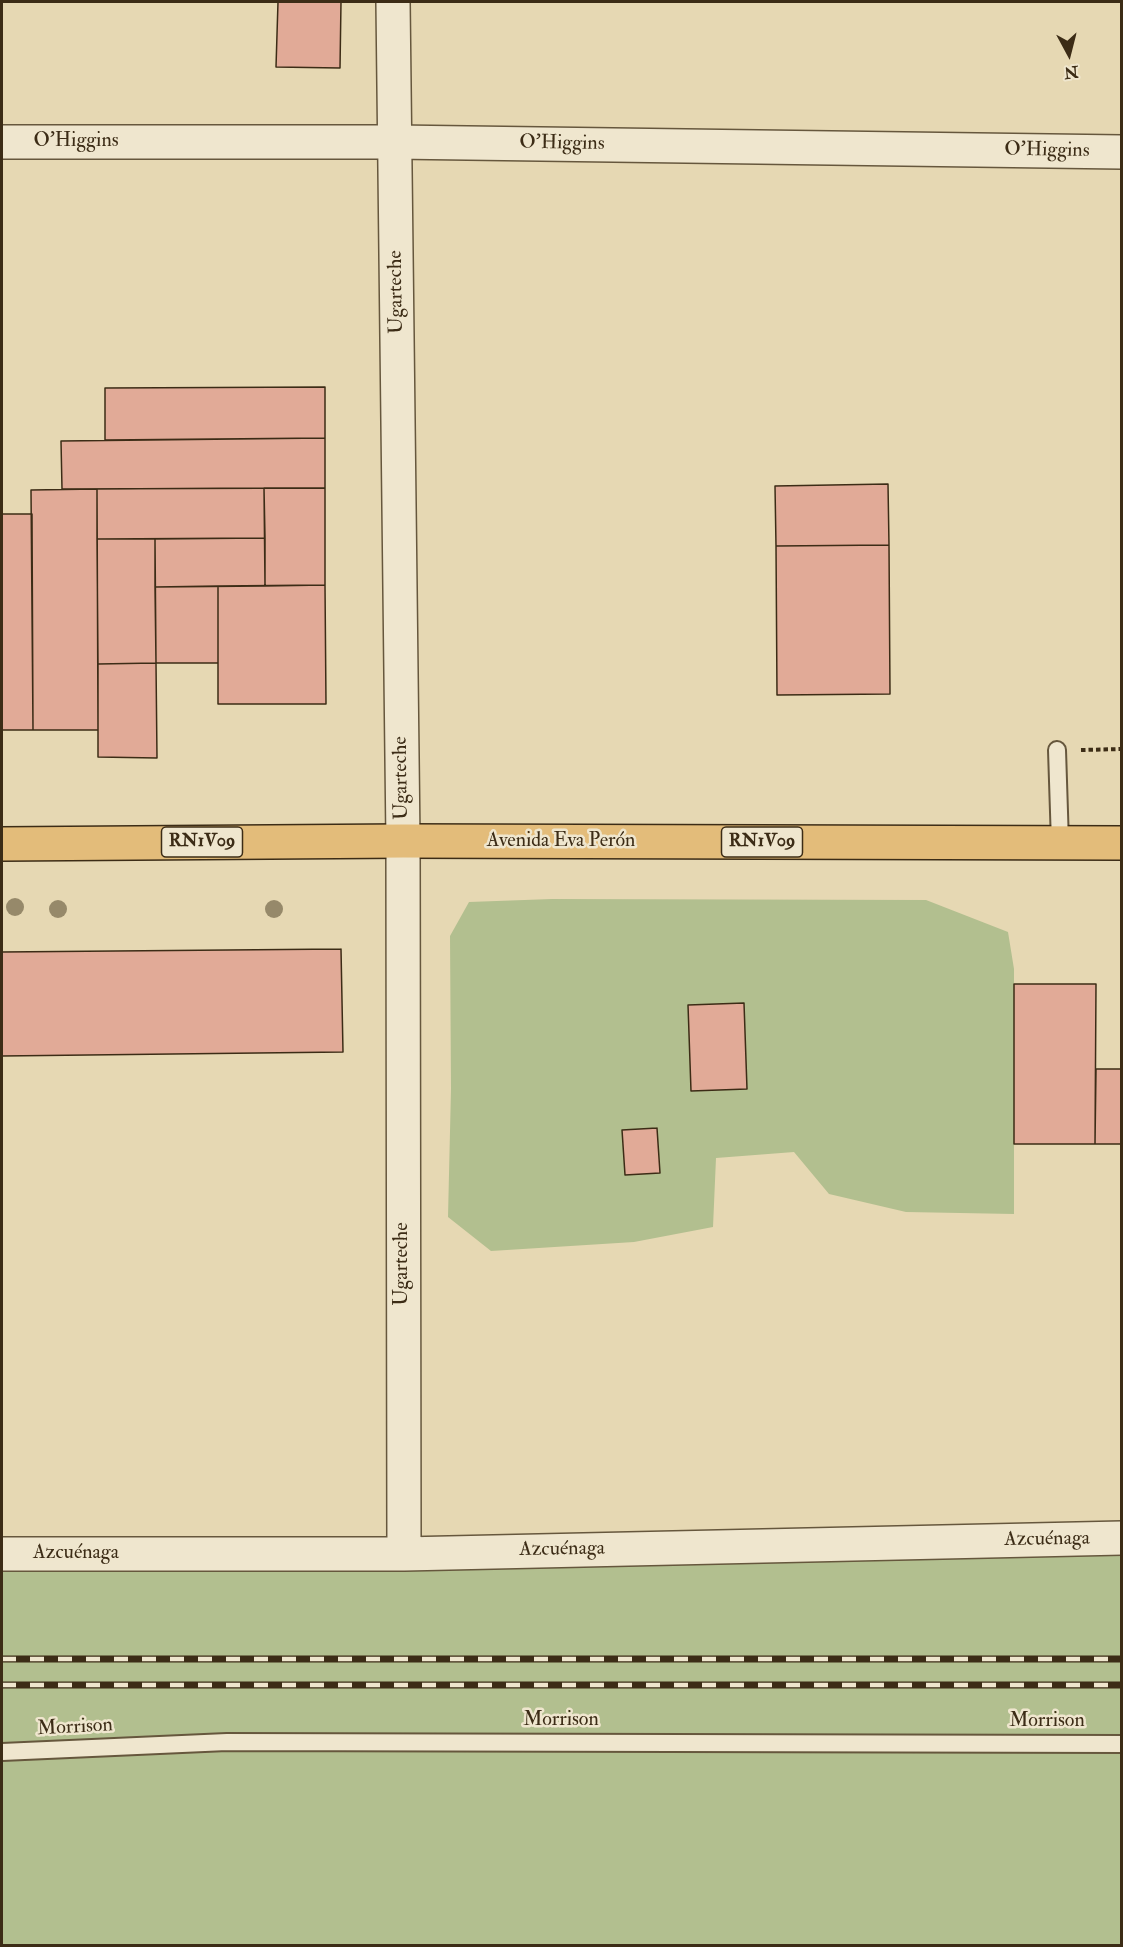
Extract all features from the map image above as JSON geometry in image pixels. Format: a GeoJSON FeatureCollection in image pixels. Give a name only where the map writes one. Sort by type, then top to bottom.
{"type":"FeatureCollection","features":[{"type":"Feature","properties":{"kind":"main road","name":"Avenida Eva Perón"},"geometry":{"type":"LineString","coordinates":[[2,844],[403,841],[1122,843]]}},
{"type":"Feature","properties":{"kind":"street","name":"Ugarteche"},"geometry":{"type":"LineString","coordinates":[[393,2],[403,841],[404,1554]]}},
{"type":"Feature","properties":{"kind":"street","name":"O'Higgins"},"geometry":{"type":"LineString","coordinates":[[2,142],[395,142],[1122,152]]}},
{"type":"Feature","properties":{"kind":"street","name":"Azcuénaga"},"geometry":{"type":"LineString","coordinates":[[2,1554],[404,1554],[1122,1538]]}},
{"type":"Feature","properties":{"kind":"lane"},"geometry":{"type":"LineString","coordinates":[[1057,750],[1060,843]]}},
{"type":"Feature","properties":{"kind":"lane","name":"Morrison"},"geometry":{"type":"LineString","coordinates":[[2,1752],[227,1742],[1122,1744]]}},
{"type":"Feature","properties":{"kind":"path"},"geometry":{"type":"LineString","coordinates":[[1057,750],[1122,748]]}},
{"type":"Feature","properties":{"kind":"green space"},"geometry":{"type":"Polygon","coordinates":[[[552,899],[926,900],[1008,932],[1014,969],[1014,1214],[906,1212],[829,1194],[794,1152],[716,1158],[713,1227],[634,1242],[491,1251],[448,1217],[451,1089],[450,936],[469,902],[552,899]]]}},
{"type":"Feature","properties":{"kind":"green space"},"geometry":{"type":"Polygon","coordinates":[[[1121,1538],[1121,1945],[2,1945],[2,1554],[1121,1538]]]}},
{"type":"Feature","properties":{"kind":"building"},"geometry":{"type":"Polygon","coordinates":[[[278,2],[341,2],[340,68],[276,67],[278,2]]]}},
{"type":"Feature","properties":{"kind":"building"},"geometry":{"type":"Polygon","coordinates":[[[325,387],[325,438],[105,440],[105,388],[325,387]]]}},
{"type":"Feature","properties":{"kind":"building"},"geometry":{"type":"Polygon","coordinates":[[[325,438],[325,488],[62,489],[61,441],[325,438]]]}},
{"type":"Feature","properties":{"kind":"building"},"geometry":{"type":"Polygon","coordinates":[[[888,484],[889,545],[776,546],[775,486],[888,484]]]}},
{"type":"Feature","properties":{"kind":"building"},"geometry":{"type":"Polygon","coordinates":[[[264,488],[265,538],[97,539],[97,489],[264,488]]]}},
{"type":"Feature","properties":{"kind":"building"},"geometry":{"type":"Polygon","coordinates":[[[264,488],[325,488],[325,585],[265,586],[264,488]]]}},
{"type":"Feature","properties":{"kind":"building"},"geometry":{"type":"Polygon","coordinates":[[[97,489],[98,730],[33,730],[31,490],[97,489]]]}},
{"type":"Feature","properties":{"kind":"building"},"geometry":{"type":"Polygon","coordinates":[[[2,514],[32,514],[33,730],[2,730],[2,514]]]}},
{"type":"Feature","properties":{"kind":"building"},"geometry":{"type":"Polygon","coordinates":[[[265,538],[265,586],[155,587],[155,539],[265,538]]]}},
{"type":"Feature","properties":{"kind":"building"},"geometry":{"type":"Polygon","coordinates":[[[97,539],[155,539],[156,663],[98,664],[97,539]]]}},
{"type":"Feature","properties":{"kind":"building"},"geometry":{"type":"Polygon","coordinates":[[[889,545],[890,694],[777,695],[776,546],[889,545]]]}},
{"type":"Feature","properties":{"kind":"building"},"geometry":{"type":"Polygon","coordinates":[[[325,585],[326,704],[218,704],[218,586],[325,585]]]}},
{"type":"Feature","properties":{"kind":"building"},"geometry":{"type":"Polygon","coordinates":[[[218,586],[218,663],[156,663],[155,587],[218,586]]]}},
{"type":"Feature","properties":{"kind":"building"},"geometry":{"type":"Polygon","coordinates":[[[156,663],[157,758],[98,757],[98,664],[156,663]]]}},
{"type":"Feature","properties":{"kind":"building"},"geometry":{"type":"Polygon","coordinates":[[[341,949],[343,1052],[2,1056],[2,952],[341,949]]]}},
{"type":"Feature","properties":{"kind":"building"},"geometry":{"type":"Polygon","coordinates":[[[1014,984],[1096,984],[1095,1144],[1014,1144],[1014,984]]]}},
{"type":"Feature","properties":{"kind":"building"},"geometry":{"type":"Polygon","coordinates":[[[744,1003],[747,1089],[691,1091],[688,1005],[744,1003]]]}},
{"type":"Feature","properties":{"kind":"building"},"geometry":{"type":"Polygon","coordinates":[[[1096,1069],[1122,1069],[1122,1144],[1095,1144],[1096,1069]]]}},
{"type":"Feature","properties":{"kind":"building"},"geometry":{"type":"Polygon","coordinates":[[[657,1128],[660,1173],[625,1175],[622,1130],[657,1128]]]}},
{"type":"Feature","properties":{"kind":"railway"},"geometry":{"type":"LineString","coordinates":[[2,1659],[1122,1659]]}},
{"type":"Feature","properties":{"kind":"railway"},"geometry":{"type":"LineString","coordinates":[[2,1685],[1122,1685]]}}]}
